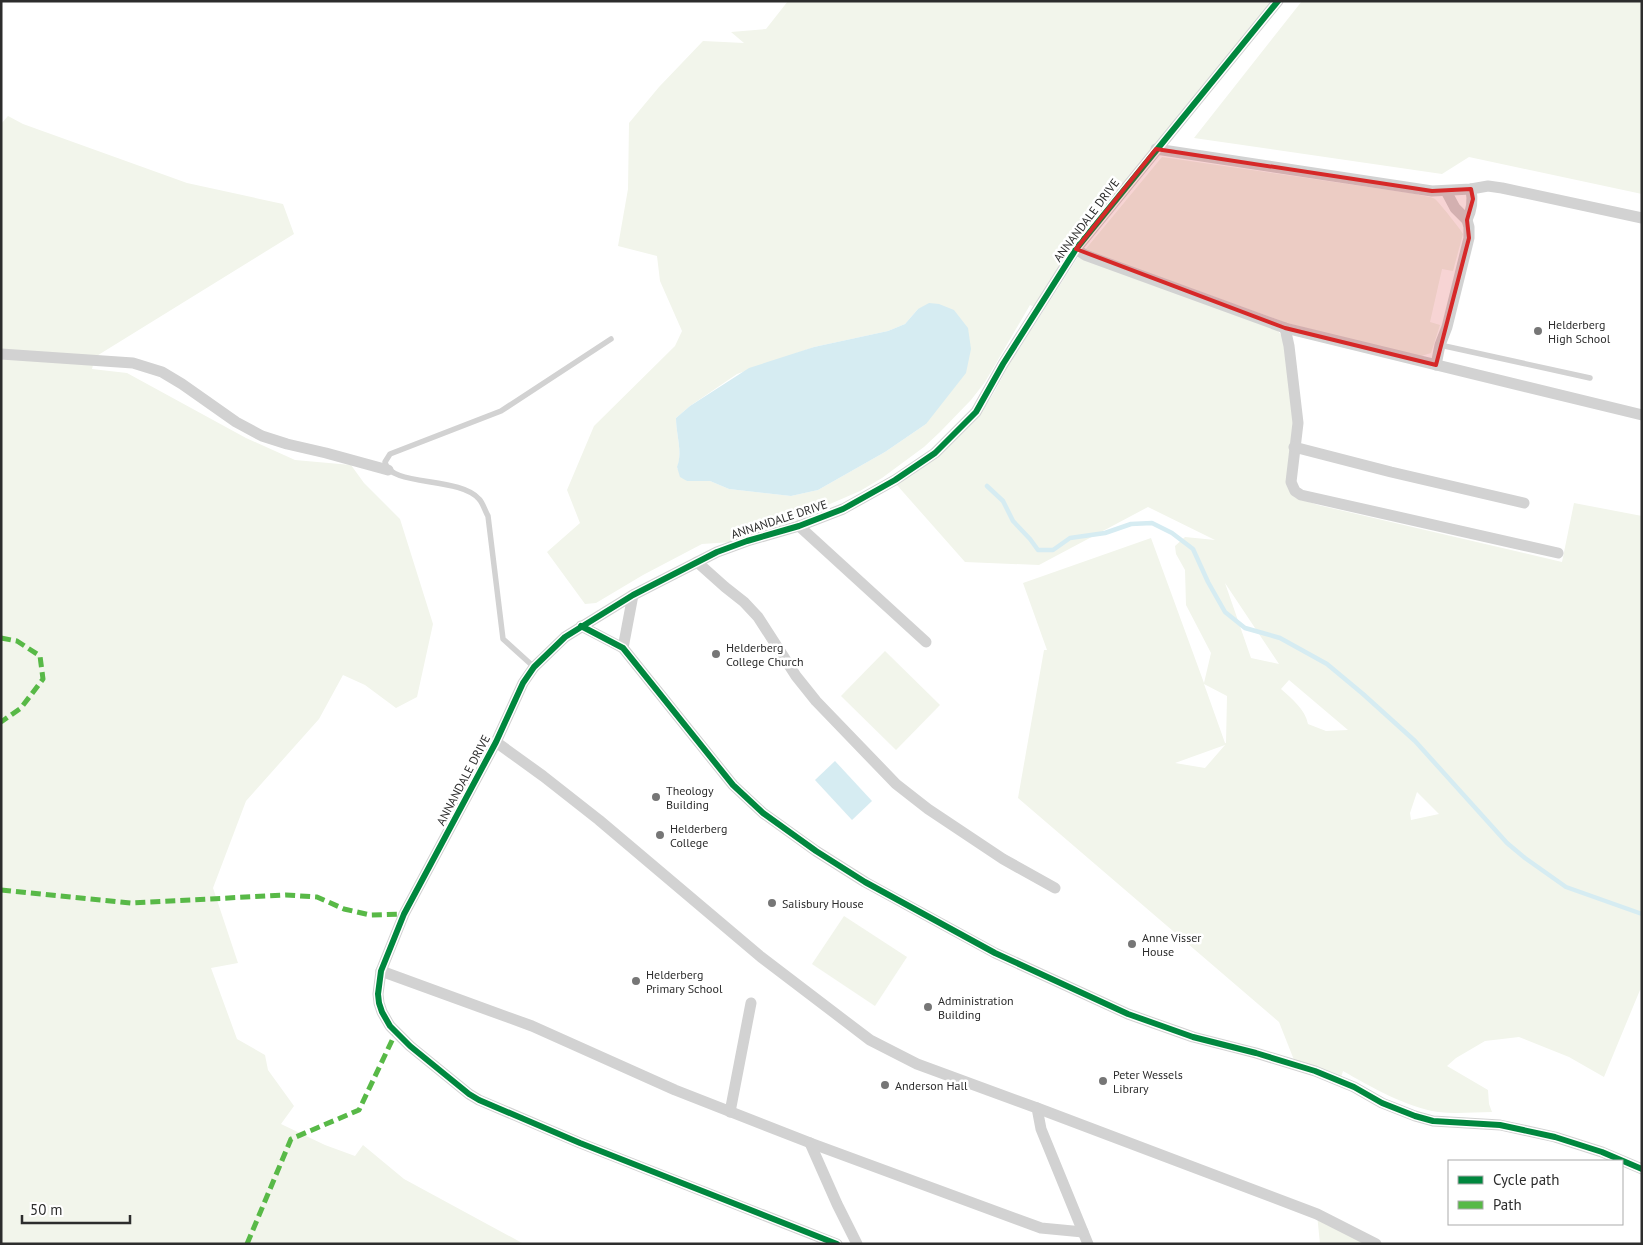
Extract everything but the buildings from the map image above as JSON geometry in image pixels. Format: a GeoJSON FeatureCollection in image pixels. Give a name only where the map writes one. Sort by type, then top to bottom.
{"type":"FeatureCollection","features":[{"type":"Feature","properties":{"kind":"street","name":"ANNANDALE DRIVE"},"geometry":{"type":"LineString","coordinates":[[837,1244],[580,1143],[469,1094],[396,1032],[382,1012],[378,994],[381,971],[404,914],[496,742],[523,683],[534,667],[581,626],[633,595],[697,562],[747,541],[799,526],[843,509],[895,480],[935,453],[976,412],[1076,249],[1278,1]]}},
{"type":"Feature","properties":{"kind":"street"},"geometry":{"type":"LineString","coordinates":[[1156,149],[1432,191],[1471,190],[1488,186],[1642,218]]}},
{"type":"Feature","properties":{"kind":"street"},"geometry":{"type":"LineString","coordinates":[[1436,365],[1469,238],[1470,227],[1468,220],[1455,208],[1446,190]]}},
{"type":"Feature","properties":{"kind":"street"},"geometry":{"type":"LineString","coordinates":[[1468,220],[1473,199],[1471,190]]}},
{"type":"Feature","properties":{"kind":"street"},"geometry":{"type":"LineString","coordinates":[[1076,249],[1285,328],[1642,415]]}},
{"type":"Feature","properties":{"kind":"street"},"geometry":{"type":"LineString","coordinates":[[1285,328],[1289,346],[1298,423],[1291,482],[1293,489],[1298,494],[1558,553]]}},
{"type":"Feature","properties":{"kind":"street"},"geometry":{"type":"LineString","coordinates":[[1,354],[133,363],[162,372],[236,422],[262,436],[388,470]]}},
{"type":"Feature","properties":{"kind":"street"},"geometry":{"type":"LineString","coordinates":[[1294,447],[1524,503]]}},
{"type":"Feature","properties":{"kind":"street"},"geometry":{"type":"LineString","coordinates":[[799,526],[926,642]]}},
{"type":"Feature","properties":{"kind":"street"},"geometry":{"type":"LineString","coordinates":[[697,562],[744,602],[758,617],[796,676],[816,701],[896,784],[928,809],[1002,859],[1055,888]]}},
{"type":"Feature","properties":{"kind":"street"},"geometry":{"type":"LineString","coordinates":[[623,648],[633,595]]}},
{"type":"Feature","properties":{"kind":"street"},"geometry":{"type":"LineString","coordinates":[[581,626],[623,648],[733,785],[763,813],[858,878],[949,930],[1044,977],[1146,1020],[1193,1037],[1256,1053],[1315,1071],[1354,1087],[1382,1103],[1415,1116],[1433,1121],[1500,1125],[1555,1138],[1602,1152],[1621,1160]]}},
{"type":"Feature","properties":{"kind":"street"},"geometry":{"type":"LineString","coordinates":[[496,742],[599,820],[761,957],[870,1040],[917,1064],[1317,1214],[1376,1244]]}},
{"type":"Feature","properties":{"kind":"street"},"geometry":{"type":"LineString","coordinates":[[381,971],[532,1026],[675,1090],[810,1143],[1041,1228],[1082,1232]]}},
{"type":"Feature","properties":{"kind":"street"},"geometry":{"type":"LineString","coordinates":[[730,1112],[751,1003]]}},
{"type":"Feature","properties":{"kind":"street"},"geometry":{"type":"LineString","coordinates":[[1038,1108],[1041,1129],[1088,1244]]}},
{"type":"Feature","properties":{"kind":"street"},"geometry":{"type":"LineString","coordinates":[[810,1143],[857,1244]]}},
{"type":"Feature","properties":{"kind":"street"},"geometry":{"type":"LineString","coordinates":[[1623,1161],[1642,1169]]}},
{"type":"Feature","properties":{"kind":"lane"},"geometry":{"type":"LineString","coordinates":[[534,667],[503,638],[488,516],[478,498],[449,484],[410,479],[388,470],[385,462],[390,454],[501,411],[611,338]]}},
{"type":"Feature","properties":{"kind":"lane"},"geometry":{"type":"LineString","coordinates":[[1440,345],[1590,378]]}},
{"type":"Feature","properties":{"kind":"highlighted area"},"geometry":{"type":"Polygon","coordinates":[[[1156,149],[1432,191],[1471,189],[1473,199],[1467,220],[1469,238],[1436,365],[1285,328],[1076,249],[1156,149]]]}},
{"type":"Feature","properties":{"kind":"shaded area"},"geometry":{"type":"Polygon","coordinates":[[[788,1],[1274,1],[1035,307],[1030,305],[985,382],[971,400],[924,447],[882,478],[860,491],[807,514],[793,525],[747,541],[702,544],[643,575],[596,603],[585,604],[547,552],[580,523],[567,490],[594,426],[675,346],[682,331],[660,281],[657,256],[618,246],[628,189],[629,123],[659,87],[703,41],[744,43],[731,32],[766,29],[788,1]],[[918,309],[905,324],[888,331],[814,347],[737,374],[690,406],[676,418],[679,450],[677,468],[687,481],[710,481],[729,489],[791,496],[818,490],[885,452],[926,424],[918,309]]]}},
{"type":"Feature","properties":{"kind":"shaded area"},"geometry":{"type":"Polygon","coordinates":[[[1302,1],[1642,1],[1642,194],[1469,157],[1442,174],[1194,138],[1302,1]]]}},
{"type":"Feature","properties":{"kind":"shaded area"},"geometry":{"type":"Polygon","coordinates":[[[8,116],[23,124],[187,183],[283,204],[294,234],[95,357],[92,369],[127,373],[246,438],[295,460],[351,465],[364,483],[400,519],[433,624],[417,697],[396,708],[365,685],[343,675],[319,719],[246,801],[213,888],[238,963],[211,968],[237,1039],[265,1055],[268,1070],[294,1106],[281,1124],[325,1145],[355,1156],[363,1145],[404,1179],[524,1244],[1,1244],[1,124],[8,116]]]}},
{"type":"Feature","properties":{"kind":"shaded area"},"geometry":{"type":"Polygon","coordinates":[[[1162,157],[1416,194],[1435,199],[1463,234],[1453,271],[1442,269],[1430,322],[1440,325],[1431,353],[1418,357],[1287,323],[1085,250],[1162,157]]]}},
{"type":"Feature","properties":{"kind":"shaded area"},"geometry":{"type":"Polygon","coordinates":[[[1078,257],[1276,328],[1286,342],[1294,422],[1294,497],[1318,505],[1562,562],[1574,503],[1642,516],[1642,990],[1640,990],[1604,1077],[1569,1057],[1519,1037],[1485,1041],[1456,1058],[1447,1066],[1488,1090],[1489,1104],[1492,1112],[1452,1113],[1438,1112],[1401,1101],[1343,1071],[1340,1081],[1296,1065],[1279,1022],[1018,798],[1044,650],[1047,650],[1023,583],[1151,538],[1204,683],[1211,653],[1186,605],[1185,570],[1176,554],[1175,546],[1185,537],[1215,540],[1148,507],[1039,565],[965,562],[896,484],[979,416],[1008,366],[1078,257]],[[1225,583],[1251,658],[1279,664],[1225,583]],[[1289,680],[1281,689],[1301,709],[1308,724],[1326,731],[1348,730],[1289,680]],[[1204,684],[1225,743],[1227,696],[1204,684]],[[1225,745],[1175,763],[1205,768],[1225,745]],[[1417,792],[1410,813],[1411,820],[1439,814],[1417,792]]]}},
{"type":"Feature","properties":{"kind":"shaded area"},"geometry":{"type":"Polygon","coordinates":[[[885,651],[940,705],[896,750],[841,696],[885,651]]]}},
{"type":"Feature","properties":{"kind":"shaded area"},"geometry":{"type":"Polygon","coordinates":[[[844,916],[907,957],[875,1006],[812,964],[844,916]]]}},
{"type":"Feature","properties":{"kind":"shaded area"},"geometry":{"type":"Polygon","coordinates":[[[1317,1214],[1376,1244],[1320,1244],[1317,1214]]]}},
{"type":"Feature","properties":{"kind":"water"},"geometry":{"type":"Polygon","coordinates":[[[929,303],[939,304],[954,310],[968,328],[971,349],[966,373],[926,424],[885,452],[818,490],[791,496],[729,489],[710,481],[687,481],[680,477],[677,467],[679,449],[676,418],[690,406],[749,368],[814,347],[888,331],[905,324],[918,309],[929,303]]]}},
{"type":"Feature","properties":{"kind":"water"},"geometry":{"type":"Polygon","coordinates":[[[835,761],[872,801],[852,820],[815,780],[835,761]]]}},
{"type":"Feature","properties":{"kind":"waterway"},"geometry":{"type":"LineString","coordinates":[[987,486],[1003,501],[1013,521],[1038,550],[1053,550],[1070,538],[1105,533],[1131,524],[1152,523],[1172,533],[1193,549],[1208,582],[1225,612],[1245,628],[1280,638],[1327,664],[1415,741],[1507,843],[1525,858],[1566,887],[1642,914]]}},
{"type":"Feature","properties":{"kind":"marked path"},"geometry":{"type":"LineString","coordinates":[[1,638],[17,641],[40,656],[43,679],[21,708],[1,722]]}},
{"type":"Feature","properties":{"kind":"marked path"},"geometry":{"type":"LineString","coordinates":[[1,890],[131,903],[286,895],[317,897],[344,909],[370,915],[404,914]]}},
{"type":"Feature","properties":{"kind":"marked path"},"geometry":{"type":"LineString","coordinates":[[247,1244],[291,1139],[359,1110],[396,1032]]}},
{"type":"Feature","properties":{"kind":"cycle path"},"geometry":{"type":"LineString","coordinates":[[837,1244],[580,1143],[479,1100],[410,1046],[390,1026],[379,1003],[378,994],[381,971],[404,914],[496,742],[523,683],[534,667],[565,637],[633,595],[717,552],[799,526],[843,509],[895,480],[935,453],[976,412],[1003,364],[1076,249],[1278,1]]}},
{"type":"Feature","properties":{"kind":"cycle path"},"geometry":{"type":"LineString","coordinates":[[581,626],[623,648],[733,785],[763,813],[816,851],[865,882],[995,953],[1128,1014],[1193,1037],[1256,1053],[1315,1071],[1354,1087],[1382,1103],[1415,1116],[1433,1121],[1500,1125],[1555,1137],[1621,1160]]}},
{"type":"Feature","properties":{"kind":"cycle path"},"geometry":{"type":"LineString","coordinates":[[1623,1161],[1642,1169]]}},
{"type":"Feature","properties":{"kind":"place","name":"Helderberg High School"},"geometry":{"type":"Point","coordinates":[1538,331]}},
{"type":"Feature","properties":{"kind":"place","name":"Helderberg College Church"},"geometry":{"type":"Point","coordinates":[716,654]}},
{"type":"Feature","properties":{"kind":"place","name":"Theology Building"},"geometry":{"type":"Point","coordinates":[656,797]}},
{"type":"Feature","properties":{"kind":"place","name":"Helderberg College"},"geometry":{"type":"Point","coordinates":[660,835]}},
{"type":"Feature","properties":{"kind":"place","name":"Salisbury House"},"geometry":{"type":"Point","coordinates":[772,903]}},
{"type":"Feature","properties":{"kind":"place","name":"Anne Visser House"},"geometry":{"type":"Point","coordinates":[1132,944]}},
{"type":"Feature","properties":{"kind":"place","name":"Helderberg Primary School"},"geometry":{"type":"Point","coordinates":[636,981]}},
{"type":"Feature","properties":{"kind":"place","name":"Administration Building"},"geometry":{"type":"Point","coordinates":[928,1007]}},
{"type":"Feature","properties":{"kind":"place","name":"Peter Wessels Library"},"geometry":{"type":"Point","coordinates":[1103,1081]}},
{"type":"Feature","properties":{"kind":"place","name":"Anderson Hall"},"geometry":{"type":"Point","coordinates":[885,1085]}}]}
